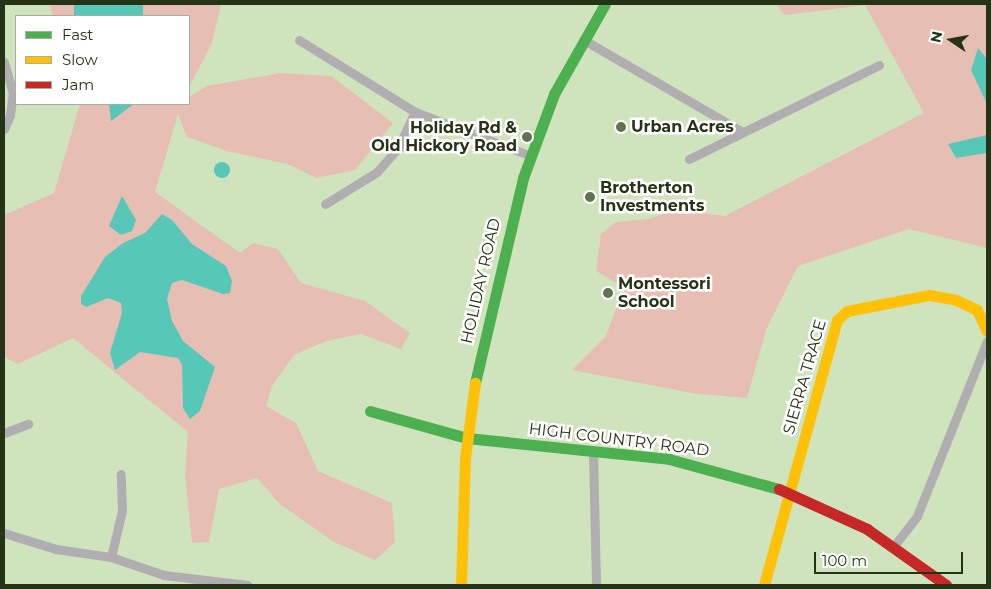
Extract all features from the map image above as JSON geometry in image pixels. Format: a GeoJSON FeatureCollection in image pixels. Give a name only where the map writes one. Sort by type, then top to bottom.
{"type":"FeatureCollection","features":[{"type":"Feature","properties":{"kind":"street","name":"HOLIDAY ROAD"},"geometry":{"type":"LineString","coordinates":[[461,585],[467,438],[484,338],[529,155],[554,94],[605,4]]}},
{"type":"Feature","properties":{"kind":"street"},"geometry":{"type":"LineString","coordinates":[[299,40],[415,112],[529,155]]}},
{"type":"Feature","properties":{"kind":"street"},"geometry":{"type":"LineString","coordinates":[[584,40],[743,132]]}},
{"type":"Feature","properties":{"kind":"street"},"geometry":{"type":"LineString","coordinates":[[4,62],[13,94],[10,116],[4,129]]}},
{"type":"Feature","properties":{"kind":"street"},"geometry":{"type":"LineString","coordinates":[[689,159],[879,65]]}},
{"type":"Feature","properties":{"kind":"street"},"geometry":{"type":"LineString","coordinates":[[325,204],[377,172],[398,148],[415,112]]}},
{"type":"Feature","properties":{"kind":"street","name":"SIERRA TRACE"},"geometry":{"type":"LineString","coordinates":[[764,585],[833,326],[842,315],[892,300],[929,294],[956,300],[978,310],[987,331]]}},
{"type":"Feature","properties":{"kind":"street"},"geometry":{"type":"LineString","coordinates":[[893,547],[917,516],[987,341]]}},
{"type":"Feature","properties":{"kind":"street","name":"HIGH COUNTRY ROAD"},"geometry":{"type":"LineString","coordinates":[[370,411],[467,438],[669,459],[715,468],[789,493],[867,529],[946,585]]}},
{"type":"Feature","properties":{"kind":"street"},"geometry":{"type":"LineString","coordinates":[[4,433],[28,424]]}},
{"type":"Feature","properties":{"kind":"street"},"geometry":{"type":"LineString","coordinates":[[594,451],[596,585]]}},
{"type":"Feature","properties":{"kind":"street"},"geometry":{"type":"LineString","coordinates":[[111,557],[122,511],[121,474]]}},
{"type":"Feature","properties":{"kind":"street"},"geometry":{"type":"LineString","coordinates":[[4,533],[56,549],[111,557],[164,575],[247,585]]}},
{"type":"Feature","properties":{"kind":"shaded area"},"geometry":{"type":"Polygon","coordinates":[[[49,4],[221,4],[212,43],[190,85],[190,15],[53,15],[49,4]]]}},
{"type":"Feature","properties":{"kind":"shaded area"},"geometry":{"type":"Polygon","coordinates":[[[776,4],[987,4],[987,248],[909,229],[798,266],[766,330],[747,398],[692,393],[572,370],[606,336],[624,287],[596,271],[601,234],[616,222],[648,219],[676,210],[725,216],[924,113],[865,5],[785,15],[776,4]]]}},
{"type":"Feature","properties":{"kind":"shaded area"},"geometry":{"type":"Polygon","coordinates":[[[280,73],[331,76],[393,123],[355,170],[317,178],[287,164],[227,151],[187,137],[178,114],[155,192],[240,253],[253,243],[278,249],[301,283],[365,301],[410,333],[401,349],[361,334],[326,341],[294,355],[272,386],[266,406],[296,423],[318,471],[392,503],[395,542],[375,560],[334,542],[280,504],[257,478],[219,489],[209,542],[192,543],[185,474],[188,432],[73,338],[18,364],[4,357],[4,215],[54,193],[80,105],[190,105],[190,96],[207,86],[280,73]]]}},
{"type":"Feature","properties":{"kind":"water"},"geometry":{"type":"Polygon","coordinates":[[[74,4],[143,4],[143,15],[74,15],[74,4]]]}},
{"type":"Feature","properties":{"kind":"water"},"geometry":{"type":"Polygon","coordinates":[[[978,48],[987,59],[987,104],[971,70],[978,48]]]}},
{"type":"Feature","properties":{"kind":"water"},"geometry":{"type":"Polygon","coordinates":[[[109,105],[133,105],[111,121],[109,105]]]}},
{"type":"Feature","properties":{"kind":"water"},"geometry":{"type":"Polygon","coordinates":[[[987,135],[987,153],[956,158],[948,144],[987,135]]]}},
{"type":"Feature","properties":{"kind":"water"},"geometry":{"type":"Polygon","coordinates":[[[222,162],[228,164],[230,170],[228,176],[222,178],[216,176],[214,170],[216,164],[222,162]]]}},
{"type":"Feature","properties":{"kind":"water"},"geometry":{"type":"Polygon","coordinates":[[[122,196],[136,220],[132,231],[121,235],[109,226],[122,196]]]}},
{"type":"Feature","properties":{"kind":"water"},"geometry":{"type":"Polygon","coordinates":[[[162,214],[172,220],[192,244],[226,266],[232,281],[230,293],[223,294],[182,280],[172,283],[167,299],[172,321],[183,341],[215,367],[200,411],[190,419],[183,408],[182,365],[178,358],[140,352],[115,370],[110,353],[122,313],[121,303],[108,298],[86,307],[81,304],[81,296],[105,257],[123,243],[145,233],[162,214]]]}},
{"type":"Feature","properties":{"kind":"traffic: fast"},"geometry":{"type":"LineString","coordinates":[[475,383],[523,178],[554,94],[605,4]]}},
{"type":"Feature","properties":{"kind":"traffic: fast"},"geometry":{"type":"LineString","coordinates":[[370,411],[467,438],[669,459],[779,489]]}},
{"type":"Feature","properties":{"kind":"traffic: slow"},"geometry":{"type":"LineString","coordinates":[[764,585],[837,320],[847,311],[929,295],[956,300],[977,310],[987,331]]}},
{"type":"Feature","properties":{"kind":"traffic: slow"},"geometry":{"type":"LineString","coordinates":[[461,585],[465,458],[475,383]]}},
{"type":"Feature","properties":{"kind":"traffic: jam"},"geometry":{"type":"LineString","coordinates":[[779,489],[867,529],[946,585]]}},
{"type":"Feature","properties":{"kind":"place","name":"Urban Acres"},"geometry":{"type":"Point","coordinates":[621,127]}},
{"type":"Feature","properties":{"kind":"place","name":"Holiday Rd & Old Hickory Road"},"geometry":{"type":"Point","coordinates":[527,137]}},
{"type":"Feature","properties":{"kind":"place","name":"Brotherton Investments"},"geometry":{"type":"Point","coordinates":[590,197]}},
{"type":"Feature","properties":{"kind":"place","name":"Montessori School"},"geometry":{"type":"Point","coordinates":[608,293]}}]}
